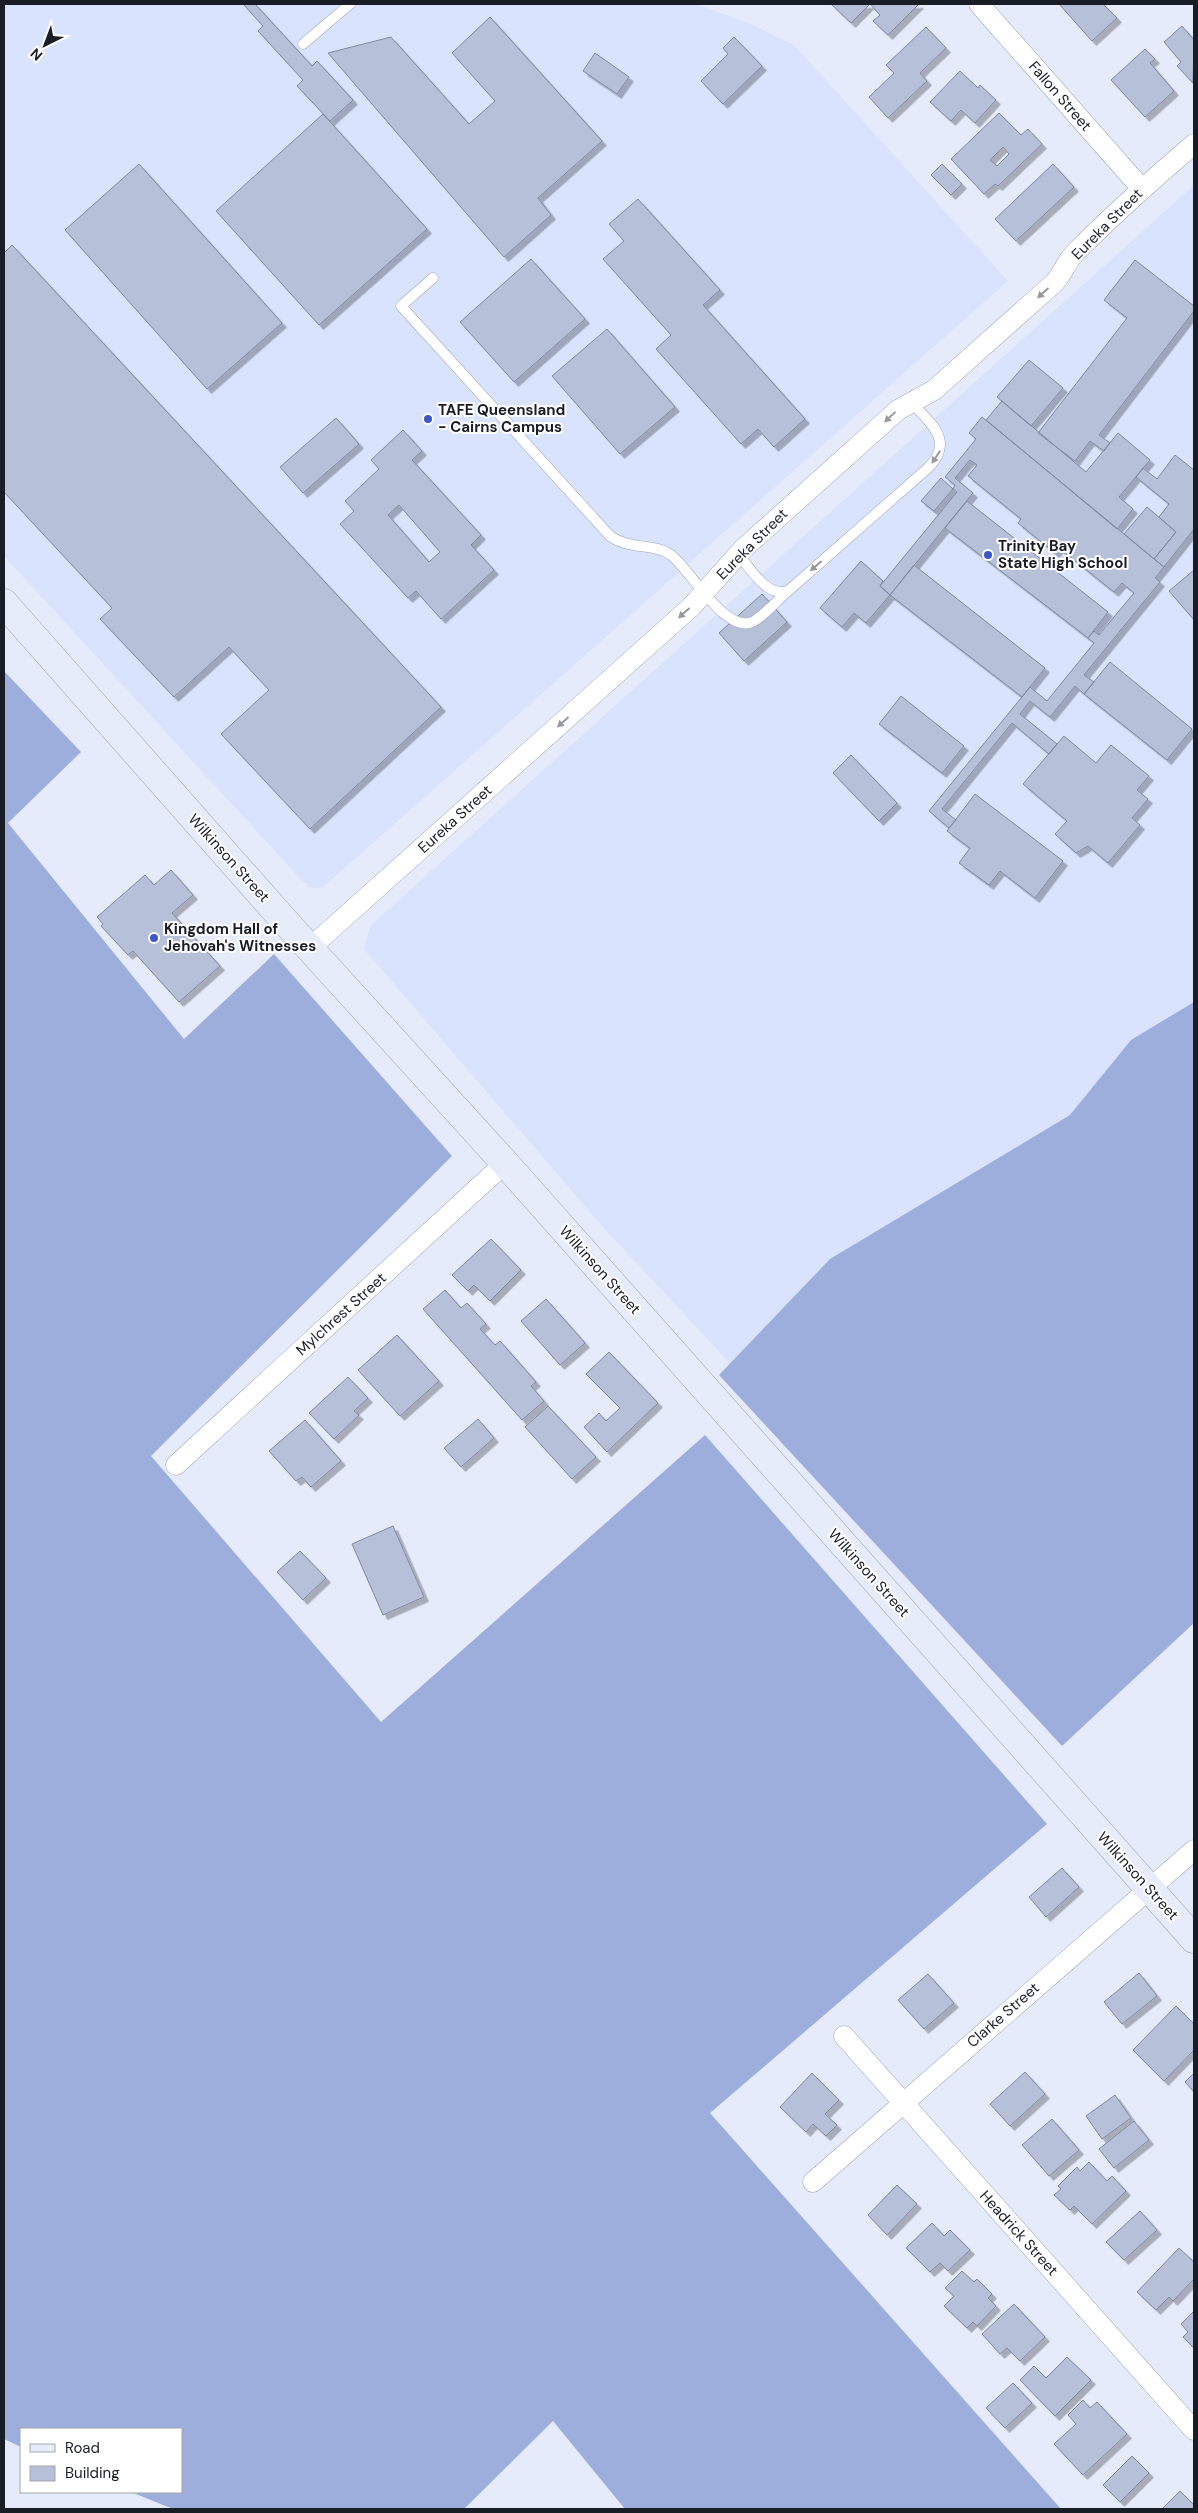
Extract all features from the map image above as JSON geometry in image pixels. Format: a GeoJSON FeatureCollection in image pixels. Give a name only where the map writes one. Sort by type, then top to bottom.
{"type":"FeatureCollection","features":[{"type":"Feature","properties":{"kind":"street","name":"Fallon Street"},"geometry":{"type":"LineString","coordinates":[[978,4],[1142,189]]}},
{"type":"Feature","properties":{"kind":"street","name":"Eureka Street"},"geometry":{"type":"LineString","coordinates":[[310,948],[705,592],[738,554],[898,410],[938,387],[1054,284],[1062,274],[1072,255],[1142,189],[1194,144]]}},
{"type":"Feature","properties":{"kind":"street","name":"Wilkinson Street"},"geometry":{"type":"LineString","coordinates":[[4,604],[310,948],[505,1163],[1194,1940]]}},
{"type":"Feature","properties":{"kind":"street","name":"Mylchrest Street"},"geometry":{"type":"LineString","coordinates":[[176,1464],[505,1163]]}},
{"type":"Feature","properties":{"kind":"street","name":"Clarke Street"},"geometry":{"type":"LineString","coordinates":[[813,2182],[1194,1850]]}},
{"type":"Feature","properties":{"kind":"street","name":"Headrick Street"},"geometry":{"type":"LineString","coordinates":[[844,2036],[1194,2430]]}},
{"type":"Feature","properties":{"kind":"lane"},"geometry":{"type":"LineString","coordinates":[[303,44],[350,4]]}},
{"type":"Feature","properties":{"kind":"lane"},"geometry":{"type":"LineString","coordinates":[[433,278],[401,306],[606,533],[623,544],[670,554],[729,619],[736,623],[746,624],[754,621],[928,468],[939,455],[941,449],[939,435],[912,403]]}},
{"type":"Feature","properties":{"kind":"lane"},"geometry":{"type":"LineString","coordinates":[[738,554],[767,587],[774,591],[788,591]]}},
{"type":"Feature","properties":{"kind":"shaded area","name":"TAFE Queensland - Cairns Campus"},"geometry":{"type":"Polygon","coordinates":[[[4,4],[700,5],[753,25],[794,45],[1008,281],[322,888],[308,887],[4,556],[4,4]]]}},
{"type":"Feature","properties":{"kind":"shaded area","name":"Trinity Bay State High School"},"geometry":{"type":"Polygon","coordinates":[[[1194,185],[1194,1184],[846,1488],[602,1226],[364,949],[370,926],[1194,185]]]}},
{"type":"Feature","properties":{"kind":"shaded area"},"geometry":{"type":"Polygon","coordinates":[[[4,671],[81,752],[8,823],[184,1039],[274,954],[452,1156],[151,1456],[381,1722],[705,1435],[1047,1824],[710,2113],[1061,2509],[625,2509],[553,2421],[464,2509],[173,2509],[133,2493],[182,2493],[182,2428],[20,2428],[20,2447],[4,2439],[4,671]]]}},
{"type":"Feature","properties":{"kind":"shaded area"},"geometry":{"type":"Polygon","coordinates":[[[1194,1002],[1194,1623],[1062,1746],[719,1375],[830,1259],[1070,1115],[1131,1040],[1194,1002]]]}},
{"type":"Feature","properties":{"kind":"building"},"geometry":{"type":"Polygon","coordinates":[[[243,4],[255,4],[312,66],[317,61],[353,100],[330,121],[297,86],[303,80],[258,31],[263,26],[243,4]]]}},
{"type":"Feature","properties":{"kind":"building"},"geometry":{"type":"Polygon","coordinates":[[[831,4],[870,4],[851,23],[831,4]]]}},
{"type":"Feature","properties":{"kind":"building"},"geometry":{"type":"Polygon","coordinates":[[[870,4],[919,4],[888,35],[873,21],[880,15],[870,4]]]}},
{"type":"Feature","properties":{"kind":"building"},"geometry":{"type":"Polygon","coordinates":[[[1059,4],[1103,4],[1117,18],[1092,41],[1059,4]]]}},
{"type":"Feature","properties":{"kind":"building"},"geometry":{"type":"Polygon","coordinates":[[[490,17],[602,141],[538,198],[551,215],[504,257],[328,53],[391,37],[469,124],[495,101],[452,53],[490,17]]]}},
{"type":"Feature","properties":{"kind":"building"},"geometry":{"type":"Polygon","coordinates":[[[1182,26],[1194,40],[1193,83],[1177,66],[1181,62],[1164,42],[1182,26]]]}},
{"type":"Feature","properties":{"kind":"building"},"geometry":{"type":"Polygon","coordinates":[[[926,27],[946,48],[920,73],[927,81],[888,118],[869,97],[894,73],[886,65],[926,27]]]}},
{"type":"Feature","properties":{"kind":"building"},"geometry":{"type":"Polygon","coordinates":[[[734,37],[762,66],[723,104],[701,81],[728,54],[723,48],[734,37]]]}},
{"type":"Feature","properties":{"kind":"building"},"geometry":{"type":"Polygon","coordinates":[[[1145,49],[1155,59],[1150,63],[1174,91],[1145,117],[1111,80],[1145,49]]]}},
{"type":"Feature","properties":{"kind":"building"},"geometry":{"type":"Polygon","coordinates":[[[595,53],[629,77],[617,94],[583,71],[595,53]]]}},
{"type":"Feature","properties":{"kind":"building"},"geometry":{"type":"Polygon","coordinates":[[[960,71],[978,88],[980,85],[996,100],[975,123],[961,110],[951,121],[930,102],[960,71]]]}},
{"type":"Feature","properties":{"kind":"building"},"geometry":{"type":"Polygon","coordinates":[[[999,113],[1021,135],[1028,129],[1042,144],[998,186],[995,184],[984,194],[951,159],[999,113]],[[1003,147],[990,160],[997,166],[1009,154],[1003,147]]]}},
{"type":"Feature","properties":{"kind":"building"},"geometry":{"type":"Polygon","coordinates":[[[323,114],[427,229],[319,325],[216,211],[323,114]]]}},
{"type":"Feature","properties":{"kind":"building"},"geometry":{"type":"Polygon","coordinates":[[[139,164],[282,323],[207,389],[65,230],[139,164]]]}},
{"type":"Feature","properties":{"kind":"building"},"geometry":{"type":"Polygon","coordinates":[[[942,164],[962,184],[951,195],[931,175],[942,164]]]}},
{"type":"Feature","properties":{"kind":"building"},"geometry":{"type":"Polygon","coordinates":[[[1053,164],[1074,187],[1016,241],[995,219],[1053,164]]]}},
{"type":"Feature","properties":{"kind":"building"},"geometry":{"type":"Polygon","coordinates":[[[638,199],[720,290],[703,305],[805,419],[774,447],[758,429],[741,444],[656,349],[671,335],[603,259],[624,241],[609,224],[638,199]]]}},
{"type":"Feature","properties":{"kind":"building"},"geometry":{"type":"Polygon","coordinates":[[[12,245],[441,707],[310,829],[221,734],[269,690],[229,647],[174,697],[100,619],[112,608],[4,492],[4,253],[12,245]]]}},
{"type":"Feature","properties":{"kind":"building"},"geometry":{"type":"Polygon","coordinates":[[[531,259],[585,319],[514,382],[460,322],[531,259]]]}},
{"type":"Feature","properties":{"kind":"building"},"geometry":{"type":"Polygon","coordinates":[[[1135,260],[1194,306],[1194,311],[1099,435],[1110,443],[1104,451],[1090,441],[1075,461],[1038,433],[1127,318],[1104,300],[1135,260]]]}},
{"type":"Feature","properties":{"kind":"building"},"geometry":{"type":"Polygon","coordinates":[[[607,329],[675,407],[620,454],[552,376],[607,329]]]}},
{"type":"Feature","properties":{"kind":"building"},"geometry":{"type":"Polygon","coordinates":[[[1029,360],[1063,388],[1031,426],[997,397],[1029,360]]]}},
{"type":"Feature","properties":{"kind":"building"},"geometry":{"type":"Polygon","coordinates":[[[1002,401],[1086,472],[1118,433],[1150,460],[1119,497],[1133,509],[1117,529],[986,420],[1002,401]]]}},
{"type":"Feature","properties":{"kind":"building"},"geometry":{"type":"Polygon","coordinates":[[[982,417],[1164,567],[1155,578],[1160,582],[1084,675],[1094,682],[1084,694],[1075,686],[1050,717],[1030,701],[1020,714],[1057,744],[1049,754],[1012,723],[942,809],[956,820],[949,828],[929,811],[1030,687],[1047,701],[1094,643],[1088,638],[1094,631],[1099,635],[1134,593],[1122,583],[1114,592],[1059,548],[1055,553],[1018,523],[1021,519],[968,476],[977,465],[970,460],[955,478],[973,493],[890,595],[880,586],[957,492],[953,489],[955,485],[945,477],[976,439],[969,433],[982,417]]]}},
{"type":"Feature","properties":{"kind":"building"},"geometry":{"type":"Polygon","coordinates":[[[336,418],[359,444],[303,493],[280,467],[336,418]]]}},
{"type":"Feature","properties":{"kind":"building"},"geometry":{"type":"Polygon","coordinates":[[[403,430],[422,451],[412,460],[481,535],[471,545],[494,570],[441,619],[416,591],[408,598],[340,524],[354,511],[345,501],[379,469],[371,460],[403,430]],[[399,505],[388,515],[429,562],[440,552],[399,505]]]}},
{"type":"Feature","properties":{"kind":"building"},"geometry":{"type":"Polygon","coordinates":[[[1175,455],[1194,470],[1194,529],[1164,567],[1154,559],[1176,532],[1159,517],[1169,504],[1136,477],[1143,468],[1157,479],[1175,455]]]}},
{"type":"Feature","properties":{"kind":"building"},"geometry":{"type":"Polygon","coordinates":[[[941,478],[953,489],[934,511],[921,501],[941,478]]]}},
{"type":"Feature","properties":{"kind":"building"},"geometry":{"type":"Polygon","coordinates":[[[967,501],[1108,612],[1088,638],[945,528],[967,501]]]}},
{"type":"Feature","properties":{"kind":"building"},"geometry":{"type":"Polygon","coordinates":[[[1147,507],[1176,532],[1154,559],[1124,534],[1147,507]]]}},
{"type":"Feature","properties":{"kind":"building"},"geometry":{"type":"Polygon","coordinates":[[[861,561],[883,581],[880,586],[890,595],[866,623],[854,613],[842,627],[820,608],[861,561]]]}},
{"type":"Feature","properties":{"kind":"building"},"geometry":{"type":"Polygon","coordinates":[[[914,565],[1045,668],[1022,697],[890,595],[914,565]]]}},
{"type":"Feature","properties":{"kind":"building"},"geometry":{"type":"Polygon","coordinates":[[[1194,570],[1194,620],[1169,591],[1194,570]]]}},
{"type":"Feature","properties":{"kind":"building"},"geometry":{"type":"Polygon","coordinates":[[[762,594],[787,622],[744,661],[719,633],[762,594]]]}},
{"type":"Feature","properties":{"kind":"building"},"geometry":{"type":"Polygon","coordinates":[[[1110,662],[1192,729],[1167,760],[1084,694],[1110,662]]]}},
{"type":"Feature","properties":{"kind":"building"},"geometry":{"type":"Polygon","coordinates":[[[901,696],[964,746],[942,773],[879,724],[901,696]]]}},
{"type":"Feature","properties":{"kind":"building"},"geometry":{"type":"Polygon","coordinates":[[[1064,736],[1096,763],[1111,745],[1149,776],[1137,790],[1148,799],[1132,818],[1140,825],[1108,863],[1088,846],[1076,853],[1055,834],[1067,821],[1023,784],[1064,736]]]}},
{"type":"Feature","properties":{"kind":"building"},"geometry":{"type":"Polygon","coordinates":[[[851,755],[897,803],[879,821],[833,773],[851,755]]]}},
{"type":"Feature","properties":{"kind":"building"},"geometry":{"type":"Polygon","coordinates":[[[975,794],[1063,861],[1035,898],[1000,871],[989,885],[959,863],[970,848],[947,831],[975,794]]]}},
{"type":"Feature","properties":{"kind":"building","name":"Kingdom Hall of Jehovah's Witnesses"},"geometry":{"type":"Polygon","coordinates":[[[171,870],[193,895],[172,913],[220,966],[179,1002],[133,951],[128,955],[101,926],[103,924],[97,917],[145,875],[154,885],[171,870]]]}},
{"type":"Feature","properties":{"kind":"building"},"geometry":{"type":"Polygon","coordinates":[[[491,1239],[521,1270],[490,1301],[474,1285],[468,1291],[452,1275],[491,1239]]]}},
{"type":"Feature","properties":{"kind":"building"},"geometry":{"type":"Polygon","coordinates":[[[445,1290],[461,1308],[467,1303],[486,1324],[480,1329],[495,1345],[500,1341],[536,1382],[531,1386],[544,1401],[522,1420],[423,1309],[445,1290]]]}},
{"type":"Feature","properties":{"kind":"building"},"geometry":{"type":"Polygon","coordinates":[[[546,1299],[585,1343],[560,1365],[521,1321],[546,1299]]]}},
{"type":"Feature","properties":{"kind":"building"},"geometry":{"type":"Polygon","coordinates":[[[397,1335],[439,1381],[400,1416],[358,1370],[397,1335]]]}},
{"type":"Feature","properties":{"kind":"building"},"geometry":{"type":"Polygon","coordinates":[[[609,1352],[658,1403],[607,1452],[584,1427],[599,1413],[606,1421],[620,1408],[586,1374],[609,1352]]]}},
{"type":"Feature","properties":{"kind":"building"},"geometry":{"type":"Polygon","coordinates":[[[348,1377],[368,1398],[354,1411],[359,1415],[334,1439],[309,1413],[348,1377]]]}},
{"type":"Feature","properties":{"kind":"building"},"geometry":{"type":"Polygon","coordinates":[[[548,1406],[596,1457],[572,1479],[525,1427],[548,1406]]]}},
{"type":"Feature","properties":{"kind":"building"},"geometry":{"type":"Polygon","coordinates":[[[478,1419],[494,1438],[461,1467],[444,1448],[478,1419]]]}},
{"type":"Feature","properties":{"kind":"building"},"geometry":{"type":"Polygon","coordinates":[[[305,1420],[341,1461],[311,1487],[302,1477],[296,1481],[269,1451],[305,1420]]]}},
{"type":"Feature","properties":{"kind":"building"},"geometry":{"type":"Polygon","coordinates":[[[393,1526],[424,1597],[383,1615],[352,1544],[393,1526]]]}},
{"type":"Feature","properties":{"kind":"building"},"geometry":{"type":"Polygon","coordinates":[[[300,1551],[326,1578],[303,1600],[277,1572],[300,1551]]]}},
{"type":"Feature","properties":{"kind":"building"},"geometry":{"type":"Polygon","coordinates":[[[1062,1868],[1079,1887],[1046,1917],[1029,1897],[1062,1868]]]}},
{"type":"Feature","properties":{"kind":"building"},"geometry":{"type":"Polygon","coordinates":[[[1139,1973],[1157,1996],[1122,2024],[1104,2002],[1139,1973]]]}},
{"type":"Feature","properties":{"kind":"building"},"geometry":{"type":"Polygon","coordinates":[[[928,1974],[954,2003],[924,2029],[898,2000],[928,1974]]]}},
{"type":"Feature","properties":{"kind":"building"},"geometry":{"type":"Polygon","coordinates":[[[1176,2006],[1194,2024],[1194,2050],[1164,2081],[1133,2050],[1176,2006]]]}},
{"type":"Feature","properties":{"kind":"building"},"geometry":{"type":"Polygon","coordinates":[[[1025,2072],[1045,2094],[1010,2126],[990,2104],[1025,2072]]]}},
{"type":"Feature","properties":{"kind":"building"},"geometry":{"type":"Polygon","coordinates":[[[812,2073],[839,2100],[825,2114],[837,2125],[826,2136],[813,2124],[806,2132],[780,2107],[812,2073]]]}},
{"type":"Feature","properties":{"kind":"building"},"geometry":{"type":"Polygon","coordinates":[[[1194,2073],[1194,2092],[1185,2082],[1194,2073]]]}},
{"type":"Feature","properties":{"kind":"building"},"geometry":{"type":"Polygon","coordinates":[[[1115,2095],[1131,2118],[1102,2139],[1086,2116],[1115,2095]]]}},
{"type":"Feature","properties":{"kind":"building"},"geometry":{"type":"Polygon","coordinates":[[[1052,2119],[1079,2150],[1049,2176],[1022,2145],[1052,2119]]]}},
{"type":"Feature","properties":{"kind":"building"},"geometry":{"type":"Polygon","coordinates":[[[1134,2121],[1149,2140],[1114,2168],[1099,2149],[1134,2121]]]}},
{"type":"Feature","properties":{"kind":"building"},"geometry":{"type":"Polygon","coordinates":[[[1089,2162],[1107,2181],[1112,2176],[1126,2191],[1092,2224],[1074,2206],[1070,2210],[1054,2195],[1061,2189],[1058,2186],[1077,2167],[1080,2171],[1089,2162]]]}},
{"type":"Feature","properties":{"kind":"building"},"geometry":{"type":"Polygon","coordinates":[[[897,2185],[917,2204],[887,2235],[868,2215],[897,2185]]]}},
{"type":"Feature","properties":{"kind":"building"},"geometry":{"type":"Polygon","coordinates":[[[1140,2211],[1157,2230],[1124,2260],[1106,2242],[1140,2211]]]}},
{"type":"Feature","properties":{"kind":"building"},"geometry":{"type":"Polygon","coordinates":[[[932,2223],[944,2236],[950,2230],[970,2250],[948,2271],[940,2263],[930,2272],[906,2248],[932,2223]]]}},
{"type":"Feature","properties":{"kind":"building"},"geometry":{"type":"Polygon","coordinates":[[[1179,2248],[1194,2262],[1194,2279],[1173,2301],[1169,2297],[1156,2310],[1137,2292],[1179,2248]]]}},
{"type":"Feature","properties":{"kind":"building"},"geometry":{"type":"Polygon","coordinates":[[[962,2271],[974,2282],[977,2279],[992,2294],[988,2298],[996,2306],[977,2326],[973,2322],[967,2328],[944,2306],[954,2296],[945,2288],[962,2271]]]}},
{"type":"Feature","properties":{"kind":"building"},"geometry":{"type":"Polygon","coordinates":[[[1014,2304],[1045,2337],[1020,2361],[1007,2348],[1000,2354],[982,2334],[1014,2304]]]}},
{"type":"Feature","properties":{"kind":"building"},"geometry":{"type":"Polygon","coordinates":[[[1194,2311],[1194,2348],[1183,2337],[1188,2332],[1181,2324],[1194,2311]]]}},
{"type":"Feature","properties":{"kind":"building"},"geometry":{"type":"Polygon","coordinates":[[[1067,2357],[1091,2380],[1055,2416],[1020,2380],[1034,2366],[1046,2378],[1067,2357]]]}},
{"type":"Feature","properties":{"kind":"building"},"geometry":{"type":"Polygon","coordinates":[[[1013,2383],[1032,2403],[1005,2428],[986,2408],[1013,2383]]]}},
{"type":"Feature","properties":{"kind":"building"},"geometry":{"type":"Polygon","coordinates":[[[1083,2400],[1090,2408],[1097,2402],[1127,2434],[1083,2475],[1054,2444],[1076,2424],[1068,2415],[1083,2400]]]}},
{"type":"Feature","properties":{"kind":"building"},"geometry":{"type":"Polygon","coordinates":[[[1132,2456],[1149,2473],[1120,2502],[1103,2485],[1132,2456]]]}},
{"type":"Feature","properties":{"kind":"building"},"geometry":{"type":"Polygon","coordinates":[[[1180,2491],[1194,2505],[1194,2509],[1162,2509],[1180,2491]]]}},
{"type":"Feature","properties":{"kind":"place","name":"TAFE Queensland - Cairns Campus"},"geometry":{"type":"Point","coordinates":[428,419]}},
{"type":"Feature","properties":{"kind":"place","name":"Trinity Bay State High School"},"geometry":{"type":"Point","coordinates":[988,555]}},
{"type":"Feature","properties":{"kind":"place","name":"Kingdom Hall of Jehovah's Witnesses"},"geometry":{"type":"Point","coordinates":[154,938]}}]}
